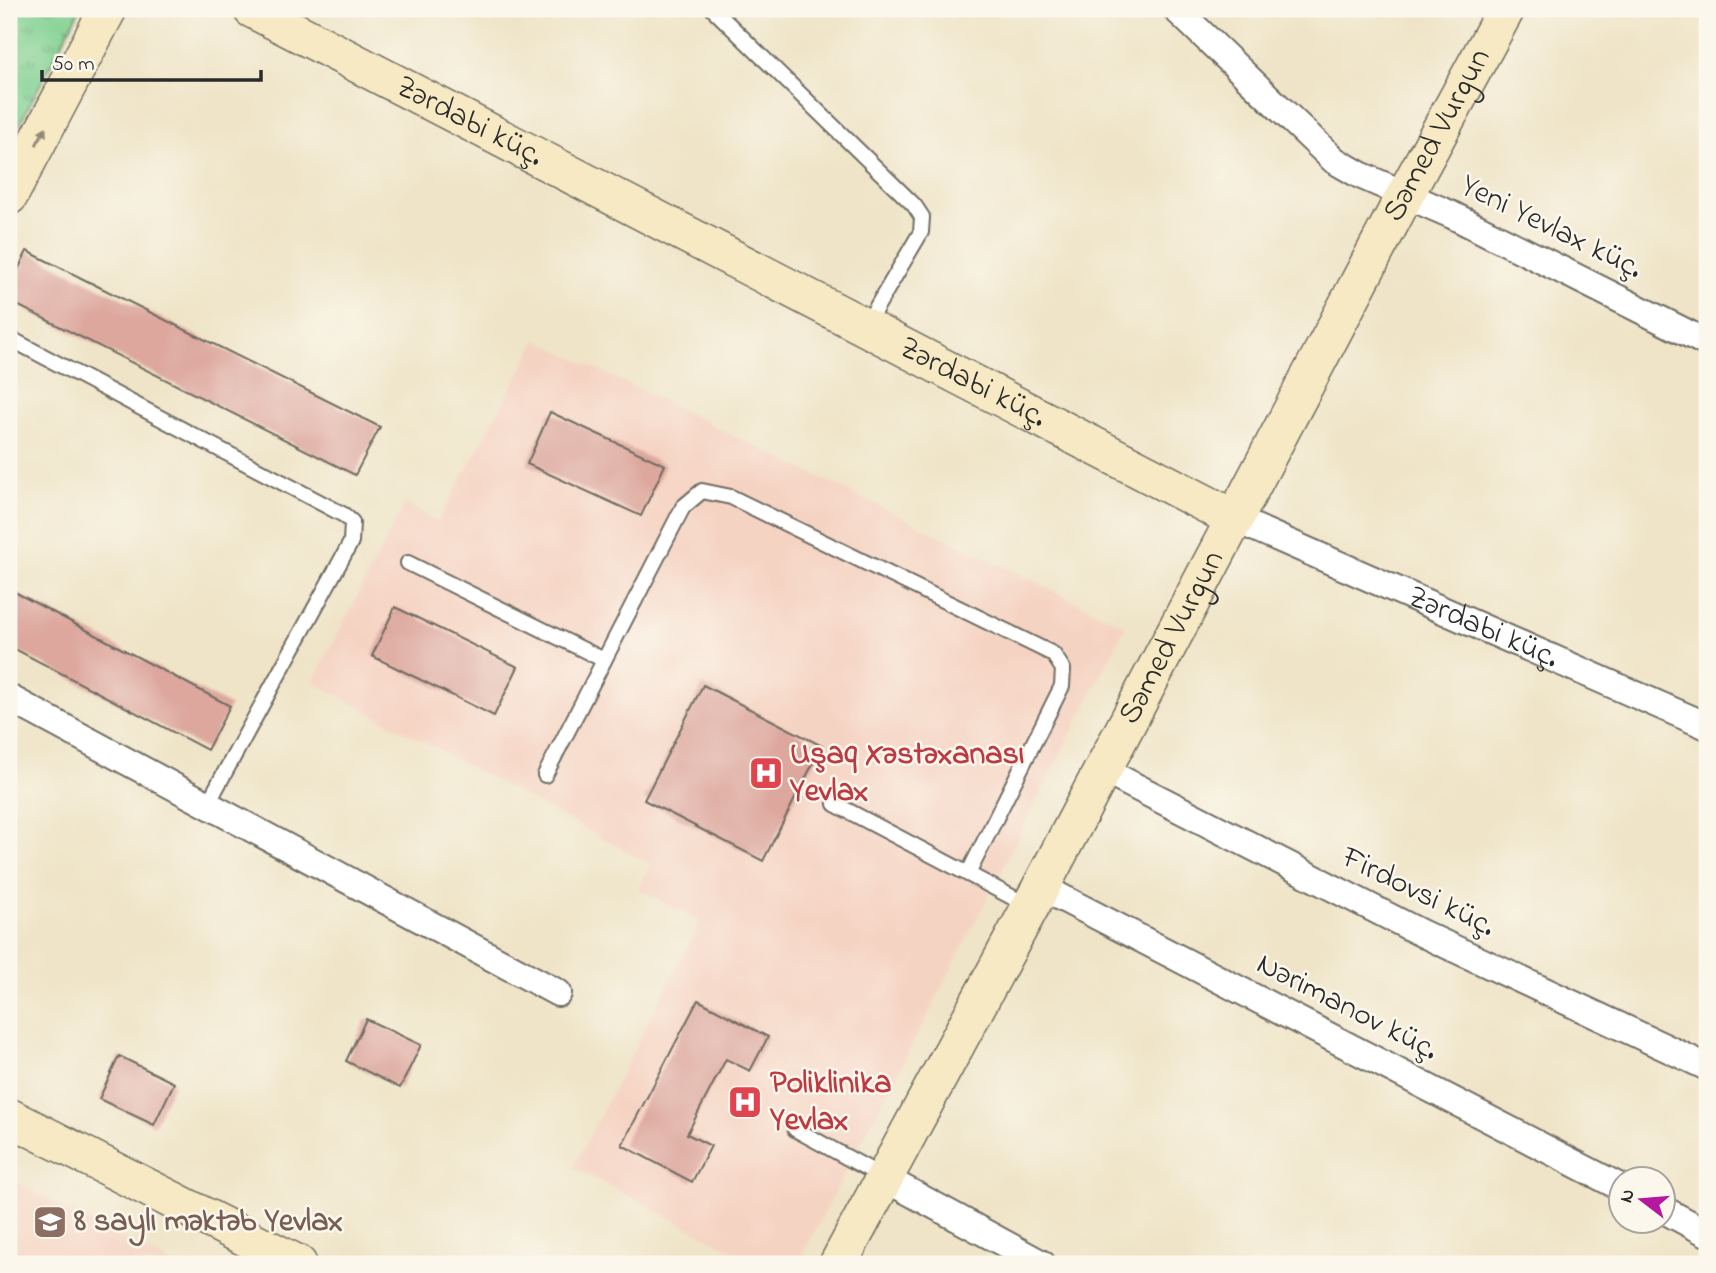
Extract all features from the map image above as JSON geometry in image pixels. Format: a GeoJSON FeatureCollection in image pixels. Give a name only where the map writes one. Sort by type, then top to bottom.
{"type":"FeatureCollection","features":[{"type":"Feature","properties":{"kind":"street"},"geometry":{"type":"LineString","coordinates":[[9,196],[108,9]]}},
{"type":"Feature","properties":{"kind":"street","name":"Zərdabi küç."},"geometry":{"type":"LineString","coordinates":[[253,9],[296,18],[865,326],[1234,519],[1707,726]]}},
{"type":"Feature","properties":{"kind":"street","name":"Yeni Yevlax küç."},"geometry":{"type":"LineString","coordinates":[[1176,9],[1334,160],[1360,175],[1452,215],[1707,343]]}},
{"type":"Feature","properties":{"kind":"street","name":"Səmed Vurgun"},"geometry":{"type":"LineString","coordinates":[[838,1264],[1036,897],[1405,195],[1506,9]]}},
{"type":"Feature","properties":{"kind":"street"},"geometry":{"type":"LineString","coordinates":[[9,698],[558,993]]}},
{"type":"Feature","properties":{"kind":"street","name":"Firdovsi küç."},"geometry":{"type":"LineString","coordinates":[[1103,770],[1421,933],[1707,1067]]}},
{"type":"Feature","properties":{"kind":"street","name":"Nərimanov küç."},"geometry":{"type":"LineString","coordinates":[[1036,897],[1608,1181]]}},
{"type":"Feature","properties":{"kind":"street"},"geometry":{"type":"LineString","coordinates":[[9,1116],[298,1264]]}},
{"type":"Feature","properties":{"kind":"street"},"geometry":{"type":"LineString","coordinates":[[884,1178],[1042,1264]]}},
{"type":"Feature","properties":{"kind":"street"},"geometry":{"type":"LineString","coordinates":[[1678,1217],[1707,1233]]}},
{"type":"Feature","properties":{"kind":"lane"},"geometry":{"type":"LineString","coordinates":[[713,9],[914,205],[922,216],[921,232],[865,326]]}},
{"type":"Feature","properties":{"kind":"lane"},"geometry":{"type":"LineString","coordinates":[[9,338],[344,515],[352,522],[352,542],[207,805]]}},
{"type":"Feature","properties":{"kind":"lane"},"geometry":{"type":"LineString","coordinates":[[545,775],[683,507],[702,491],[731,497],[1053,654],[1063,669],[1062,686],[968,874]]}},
{"type":"Feature","properties":{"kind":"lane"},"geometry":{"type":"LineString","coordinates":[[408,563],[604,660]]}},
{"type":"Feature","properties":{"kind":"lane"},"geometry":{"type":"LineString","coordinates":[[835,804],[968,874],[1036,897]]}},
{"type":"Feature","properties":{"kind":"lane"},"geometry":{"type":"LineString","coordinates":[[795,1129],[884,1178]]}},
{"type":"Feature","properties":{"kind":"shaded area","name":"Uşaq Xəstəxanası Yevlax"},"geometry":{"type":"Polygon","coordinates":[[[537,340],[1126,626],[917,1036],[797,1264],[759,1264],[573,1167],[701,921],[639,890],[650,864],[313,682],[405,503],[438,522],[537,340]]]}},
{"type":"Feature","properties":{"kind":"shaded area","name":"8 saylı məktəb Yevlax"},"geometry":{"type":"Polygon","coordinates":[[[9,1179],[172,1264],[9,1264],[9,1179]]]}},
{"type":"Feature","properties":{"kind":"green space"},"geometry":{"type":"Polygon","coordinates":[[[9,9],[80,9],[9,144],[9,9]]]}},
{"type":"Feature","properties":{"kind":"building"},"geometry":{"type":"Polygon","coordinates":[[[27,251],[380,427],[355,475],[9,301],[9,288],[27,251]]]}},
{"type":"Feature","properties":{"kind":"building"},"geometry":{"type":"Polygon","coordinates":[[[550,412],[665,465],[641,516],[527,464],[550,412]]]}},
{"type":"Feature","properties":{"kind":"building"},"geometry":{"type":"Polygon","coordinates":[[[9,589],[230,706],[207,750],[9,646],[9,589]]]}},
{"type":"Feature","properties":{"kind":"building"},"geometry":{"type":"Polygon","coordinates":[[[395,607],[518,667],[494,716],[372,656],[395,607]]]}},
{"type":"Feature","properties":{"kind":"building"},"geometry":{"type":"Polygon","coordinates":[[[703,685],[822,746],[763,861],[644,800],[703,685]]]}},
{"type":"Feature","properties":{"kind":"building"},"geometry":{"type":"Polygon","coordinates":[[[698,1000],[768,1037],[750,1071],[726,1059],[687,1134],[711,1146],[692,1182],[622,1145],[698,1000]]]}},
{"type":"Feature","properties":{"kind":"building"},"geometry":{"type":"Polygon","coordinates":[[[366,1019],[421,1045],[400,1088],[346,1061],[366,1019]]]}},
{"type":"Feature","properties":{"kind":"building"},"geometry":{"type":"Polygon","coordinates":[[[119,1056],[174,1083],[154,1125],[99,1099],[119,1056]]]}},
{"type":"Feature","properties":{"kind":"place","name":"Uşaq Xəstəxanası Yevlax"},"geometry":{"type":"Point","coordinates":[766,773]}},
{"type":"Feature","properties":{"kind":"place","name":"Poliklinika Yevlax"},"geometry":{"type":"Point","coordinates":[745,1102]}},
{"type":"Feature","properties":{"kind":"place","name":"8 saylı məktəb Yevlax"},"geometry":{"type":"Point","coordinates":[50,1222]}}]}
